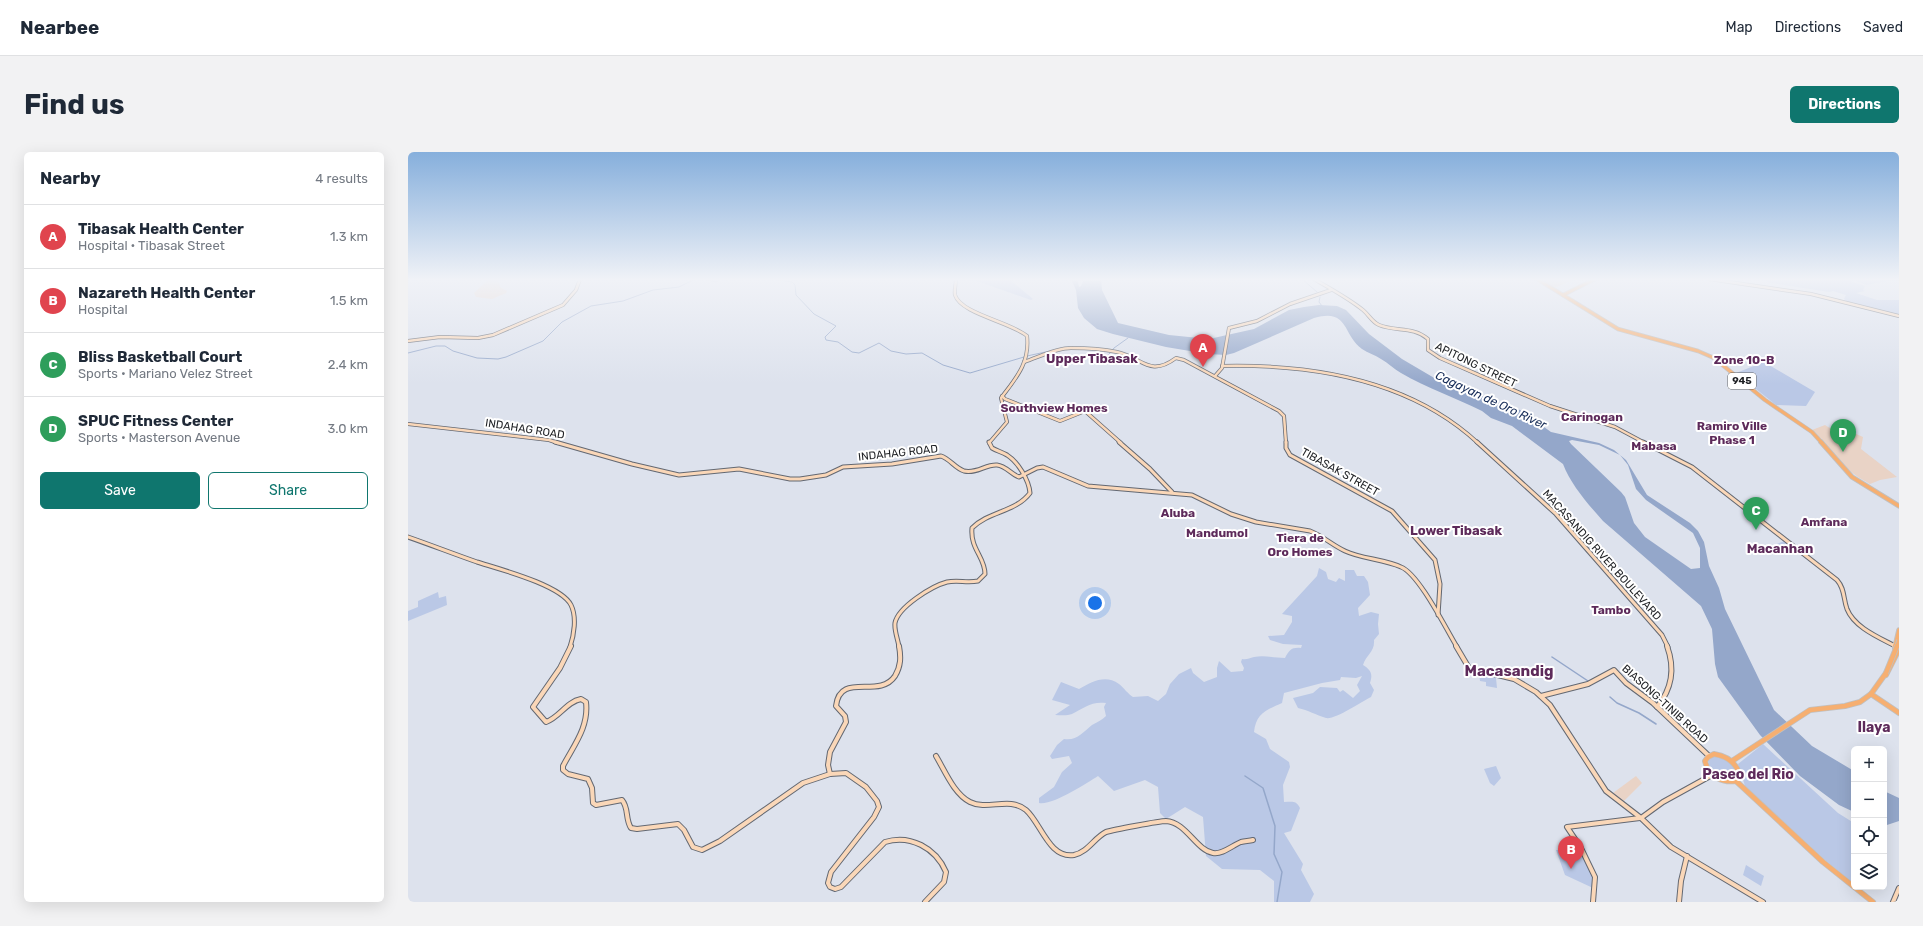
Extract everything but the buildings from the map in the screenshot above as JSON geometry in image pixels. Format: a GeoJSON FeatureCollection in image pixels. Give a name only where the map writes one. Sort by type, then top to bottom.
{"type":"FeatureCollection","features":[{"type":"Feature","properties":{"kind":"main road","name":"945"},"geometry":{"type":"LineString","coordinates":[[1594,314],[1618,328],[1698,351],[1714,358],[1765,400],[1812,432],[1852,477],[1899,506]]}},
{"type":"Feature","properties":{"kind":"main road"},"geometry":{"type":"LineString","coordinates":[[1884,675],[1888,674],[1892,666],[1898,645],[1899,630]]}},
{"type":"Feature","properties":{"kind":"main road"},"geometry":{"type":"LineString","coordinates":[[1732,761],[1810,710],[1819,708],[1850,707],[1859,703],[1871,694],[1884,675],[1893,659],[1898,645]]}},
{"type":"Feature","properties":{"kind":"main road"},"geometry":{"type":"LineString","coordinates":[[1871,694],[1899,713]]}},
{"type":"Feature","properties":{"kind":"main road"},"geometry":{"type":"LineString","coordinates":[[1736,781],[1739,773],[1732,761],[1719,755],[1709,756],[1706,759],[1706,765],[1712,775],[1726,782],[1736,781],[1823,862],[1873,902]]}},
{"type":"Feature","properties":{"kind":"street"},"geometry":{"type":"LineString","coordinates":[[408,341],[442,337],[468,339],[494,336],[512,326],[546,314]]}},
{"type":"Feature","properties":{"kind":"street"},"geometry":{"type":"LineString","coordinates":[[830,774],[827,766],[828,754],[846,722],[844,716],[836,706],[837,697],[850,686],[880,687],[892,681],[900,668],[902,661],[895,623],[902,612],[938,586],[950,582],[973,583],[983,577],[985,568],[972,541],[971,530],[987,516],[1024,502],[1030,490],[1024,476],[1011,457],[990,446],[990,440],[1002,430],[1007,422],[1001,401],[1002,396],[1022,368],[1028,344],[1025,334],[1017,328],[981,314]]}},
{"type":"Feature","properties":{"kind":"street"},"geometry":{"type":"LineString","coordinates":[[1215,376],[1220,371],[1222,365],[1227,332],[1232,327],[1257,321],[1271,314]]}},
{"type":"Feature","properties":{"kind":"street","name":"APITONG STREET"},"geometry":{"type":"LineString","coordinates":[[1367,314],[1380,326],[1418,331],[1428,339],[1428,350],[1440,358],[1513,392],[1586,419],[1618,428],[1701,472],[1838,580],[1844,589],[1847,609],[1855,620],[1898,645]]}},
{"type":"Feature","properties":{"kind":"street","name":"TIBASAK STREET"},"geometry":{"type":"LineString","coordinates":[[1024,362],[1071,348],[1116,352],[1145,364],[1160,367],[1163,367],[1173,359],[1177,358],[1215,376],[1237,389],[1254,396],[1284,415],[1286,448],[1290,454],[1392,511],[1405,524],[1436,561],[1440,602],[1438,615]]}},
{"type":"Feature","properties":{"kind":"street","name":"MACASANDIG RIVER BOULEVARD"},"geometry":{"type":"LineString","coordinates":[[1222,365],[1286,367],[1345,376],[1402,395],[1440,413],[1463,428],[1556,514],[1662,635],[1670,651],[1672,670],[1669,689],[1664,699],[1657,707]]}},
{"type":"Feature","properties":{"kind":"street"},"geometry":{"type":"LineString","coordinates":[[1002,396],[1005,399],[1060,421],[1085,411],[1142,462],[1172,492]]}},
{"type":"Feature","properties":{"kind":"street"},"geometry":{"type":"LineString","coordinates":[[1001,401],[1005,399]]}},
{"type":"Feature","properties":{"kind":"street","name":"INDAHAG ROAD"},"geometry":{"type":"LineString","coordinates":[[408,424],[549,440],[632,464],[679,475],[738,469],[790,479],[800,479],[826,475],[843,467],[898,464],[941,456],[948,458],[955,466],[964,471],[978,472],[989,466],[998,465],[1016,477],[1024,476]]}},
{"type":"Feature","properties":{"kind":"street"},"geometry":{"type":"LineString","coordinates":[[1024,476],[1037,468],[1043,467],[1088,486],[1165,494],[1172,492],[1197,497],[1231,514],[1254,522],[1298,528],[1314,532],[1344,551],[1402,567],[1410,573],[1425,593],[1456,643],[1469,668],[1512,679],[1541,696],[1550,705],[1602,787],[1641,818],[1671,847],[1763,902]]}},
{"type":"Feature","properties":{"kind":"street"},"geometry":{"type":"LineString","coordinates":[[408,537],[520,576],[558,593],[569,601],[573,610],[573,641],[565,663],[535,702],[533,707],[545,722],[548,722],[575,700],[581,699],[586,701],[587,712],[585,726],[566,761],[563,770],[568,774],[588,780],[592,788],[593,803],[596,805],[617,800],[624,802],[627,807],[628,824],[631,828],[637,829],[678,824],[684,830],[693,847],[699,850],[706,849],[803,783],[830,774],[846,773],[857,780],[876,798],[878,807],[874,817],[831,872],[828,883],[830,887],[835,889],[841,887],[885,842],[893,840],[906,841],[928,848],[941,863],[946,872],[946,878],[942,885],[925,902]]}},
{"type":"Feature","properties":{"kind":"street","name":"BIASONG-TINIB ROAD"},"geometry":{"type":"LineString","coordinates":[[1541,696],[1588,684],[1614,670],[1626,683],[1657,707],[1709,756]]}},
{"type":"Feature","properties":{"kind":"street"},"geometry":{"type":"LineString","coordinates":[[936,756],[949,778],[968,801],[976,804],[1013,804],[1024,808],[1035,819],[1052,845],[1065,854],[1076,854],[1082,852],[1107,832],[1163,821],[1179,826],[1204,848],[1213,853],[1220,852],[1240,842],[1253,840]]}},
{"type":"Feature","properties":{"kind":"street"},"geometry":{"type":"LineString","coordinates":[[1593,902],[1595,877],[1581,848],[1567,827],[1641,818],[1663,802],[1712,775]]}},
{"type":"Feature","properties":{"kind":"street"},"geometry":{"type":"LineString","coordinates":[[1679,902],[1682,874],[1687,856]]}},
{"type":"Feature","properties":{"kind":"street"},"geometry":{"type":"LineString","coordinates":[[1893,902],[1899,889]]}},
{"type":"Feature","properties":{"kind":"shaded area"},"geometry":{"type":"Polygon","coordinates":[[[1764,362],[1815,392],[1806,406],[1776,405],[1736,373],[1764,362]]]}},
{"type":"Feature","properties":{"kind":"shaded area"},"geometry":{"type":"Polygon","coordinates":[[[1825,425],[1839,434],[1847,430],[1863,437],[1861,449],[1897,477],[1880,480],[1870,484],[1858,477],[1850,471],[1812,430],[1825,425]]]}},
{"type":"Feature","properties":{"kind":"shaded area"},"geometry":{"type":"Polygon","coordinates":[[[1784,541],[1795,549],[1783,555],[1772,546],[1784,541]]]}},
{"type":"Feature","properties":{"kind":"shaded area"},"geometry":{"type":"Polygon","coordinates":[[[1319,568],[1326,572],[1328,579],[1336,582],[1339,578],[1345,581],[1345,570],[1354,570],[1357,576],[1364,576],[1368,582],[1370,595],[1358,608],[1359,616],[1371,612],[1379,614],[1379,634],[1374,640],[1372,651],[1363,665],[1370,671],[1371,675],[1370,683],[1374,690],[1371,697],[1342,714],[1330,718],[1298,708],[1293,698],[1313,693],[1320,687],[1337,688],[1340,692],[1343,690],[1353,698],[1360,691],[1357,685],[1362,676],[1356,678],[1341,677],[1340,680],[1284,693],[1282,703],[1263,713],[1257,720],[1255,726],[1254,732],[1266,739],[1270,749],[1289,762],[1290,767],[1283,785],[1284,802],[1295,803],[1300,808],[1291,831],[1284,833],[1303,864],[1301,870],[1314,894],[1310,902],[1274,902],[1274,881],[1260,870],[1222,869],[1206,856],[1203,817],[1185,807],[1166,819],[1160,813],[1158,787],[1145,780],[1114,791],[1098,776],[1060,798],[1045,803],[1039,803],[1039,798],[1054,787],[1062,772],[1072,763],[1069,756],[1052,759],[1050,756],[1057,745],[1064,739],[1073,739],[1080,735],[1106,716],[1104,707],[1106,703],[1096,703],[1070,715],[1055,715],[1070,705],[1052,700],[1061,682],[1079,689],[1104,679],[1114,681],[1119,684],[1133,697],[1148,696],[1158,701],[1166,694],[1170,684],[1179,674],[1191,668],[1193,673],[1204,682],[1217,677],[1219,661],[1231,672],[1243,671],[1244,668],[1241,662],[1242,659],[1262,656],[1285,658],[1291,650],[1301,648],[1302,645],[1283,644],[1270,640],[1268,636],[1284,635],[1292,622],[1292,616],[1282,614],[1317,576],[1319,568]]]}},
{"type":"Feature","properties":{"kind":"shaded area"},"geometry":{"type":"Polygon","coordinates":[[[438,592],[439,598],[446,596],[447,605],[408,621],[408,611],[418,607],[418,601],[438,592]]]}},
{"type":"Feature","properties":{"kind":"shaded area"},"geometry":{"type":"Polygon","coordinates":[[[1479,674],[1496,678],[1497,688],[1486,686],[1486,682],[1480,681],[1479,674]]]}},
{"type":"Feature","properties":{"kind":"shaded area"},"geometry":{"type":"Polygon","coordinates":[[[1763,744],[1838,813],[1851,821],[1851,881],[1825,860],[1745,786],[1738,764],[1763,744]]]}},
{"type":"Feature","properties":{"kind":"shaded area"},"geometry":{"type":"Polygon","coordinates":[[[1714,756],[1722,758],[1731,764],[1737,774],[1735,779],[1725,781],[1711,771],[1708,761],[1714,756]]]}},
{"type":"Feature","properties":{"kind":"shaded area"},"geometry":{"type":"Polygon","coordinates":[[[1496,766],[1501,778],[1494,786],[1490,783],[1484,769],[1496,766]]]}},
{"type":"Feature","properties":{"kind":"shaded area"},"geometry":{"type":"Polygon","coordinates":[[[1636,776],[1642,783],[1623,802],[1613,793],[1636,776]]]}},
{"type":"Feature","properties":{"kind":"shaded area"},"geometry":{"type":"Polygon","coordinates":[[[1556,850],[1579,850],[1594,878],[1593,888],[1565,875],[1556,850]]]}},
{"type":"Feature","properties":{"kind":"shaded area"},"geometry":{"type":"Polygon","coordinates":[[[1746,865],[1764,876],[1761,886],[1743,875],[1746,865]]]}},
{"type":"Feature","properties":{"kind":"water","name":"Cagayan de Oro River"},"geometry":{"type":"Polygon","coordinates":[[[1082,314],[1114,314],[1118,323],[1169,335],[1209,339],[1254,329],[1282,314],[1350,314],[1369,334],[1402,359],[1436,379],[1520,410],[1551,432],[1599,443],[1614,450],[1620,455],[1626,460],[1647,495],[1690,523],[1698,531],[1704,542],[1709,566],[1719,588],[1725,609],[1774,710],[1812,746],[1851,769],[1851,811],[1839,805],[1800,776],[1760,735],[1718,677],[1715,664],[1712,629],[1701,606],[1603,521],[1575,487],[1563,464],[1512,426],[1491,418],[1482,411],[1401,373],[1386,362],[1362,349],[1356,343],[1344,324],[1339,319],[1333,317],[1325,316],[1314,318],[1234,353],[1226,355],[1208,354],[1166,347],[1097,329],[1082,314]],[[1572,440],[1569,441],[1625,497],[1634,523],[1645,537],[1691,569],[1700,568],[1700,548],[1693,533],[1646,500],[1636,489],[1628,465],[1620,455],[1599,445],[1572,440]]]}},
{"type":"Feature","properties":{"kind":"water"},"geometry":{"type":"Polygon","coordinates":[[[1887,792],[1899,798],[1899,821],[1887,825],[1887,792]]]}},
{"type":"Feature","properties":{"kind":"waterway"},"geometry":{"type":"LineString","coordinates":[[408,353],[436,346],[445,346],[453,351],[477,358],[498,359],[543,341],[562,322],[576,314]]}},
{"type":"Feature","properties":{"kind":"waterway"},"geometry":{"type":"LineString","coordinates":[[814,314],[836,326],[825,337],[826,340],[838,342],[852,352],[859,353],[879,343],[891,351],[906,354],[922,353],[943,365],[970,373],[1024,357]]}},
{"type":"Feature","properties":{"kind":"waterway"},"geometry":{"type":"LineString","coordinates":[[1053,352],[1055,354],[1054,359],[1059,362],[1089,354],[1106,358],[1114,348],[1128,338]]}},
{"type":"Feature","properties":{"kind":"waterway"},"geometry":{"type":"LineString","coordinates":[[1027,356],[1050,351]]}},
{"type":"Feature","properties":{"kind":"waterway"},"geometry":{"type":"LineString","coordinates":[[1552,657],[1588,681]]}},
{"type":"Feature","properties":{"kind":"waterway"},"geometry":{"type":"LineString","coordinates":[[1610,697],[1617,703],[1639,713],[1656,724]]}},
{"type":"Feature","properties":{"kind":"waterway"},"geometry":{"type":"LineString","coordinates":[[1671,717],[1672,713]]}},
{"type":"Feature","properties":{"kind":"waterway"},"geometry":{"type":"LineString","coordinates":[[1245,776],[1263,788],[1275,826],[1274,854],[1282,872],[1277,902]]}},
{"type":"Feature","properties":{"kind":"place","name":"Tibasak Health Center"},"geometry":{"type":"Point","coordinates":[1203,367]}},
{"type":"Feature","properties":{"kind":"place","name":"SPUC Fitness Center"},"geometry":{"type":"Point","coordinates":[1843,452]}},
{"type":"Feature","properties":{"kind":"place","name":"Bliss Basketball Court"},"geometry":{"type":"Point","coordinates":[1756,530]}},
{"type":"Feature","properties":{"kind":"place","name":"Nazareth Health Center"},"geometry":{"type":"Point","coordinates":[1571,869]}},
{"type":"Feature","properties":{"kind":"district","name":"Upper Tibasak"},"geometry":{"type":"Point","coordinates":[1092,358]}},
{"type":"Feature","properties":{"kind":"district","name":"Zone 10-B"},"geometry":{"type":"Point","coordinates":[1744,360]}},
{"type":"Feature","properties":{"kind":"district","name":"Southview Homes"},"geometry":{"type":"Point","coordinates":[1054,408]}},
{"type":"Feature","properties":{"kind":"district","name":"Carinogan"},"geometry":{"type":"Point","coordinates":[1592,417]}},
{"type":"Feature","properties":{"kind":"district","name":"Ramiro Ville Phase 1"},"geometry":{"type":"Point","coordinates":[1732,433]}},
{"type":"Feature","properties":{"kind":"district","name":"Mabasa"},"geometry":{"type":"Point","coordinates":[1654,446]}},
{"type":"Feature","properties":{"kind":"district","name":"Aluba"},"geometry":{"type":"Point","coordinates":[1178,513]}},
{"type":"Feature","properties":{"kind":"district","name":"Amfana"},"geometry":{"type":"Point","coordinates":[1824,522]}},
{"type":"Feature","properties":{"kind":"district","name":"Lower Tibasak"},"geometry":{"type":"Point","coordinates":[1456,530]}},
{"type":"Feature","properties":{"kind":"district","name":"Mandumol"},"geometry":{"type":"Point","coordinates":[1217,533]}},
{"type":"Feature","properties":{"kind":"district","name":"Tiera de Oro Homes"},"geometry":{"type":"Point","coordinates":[1300,545]}},
{"type":"Feature","properties":{"kind":"district","name":"Macanhan"},"geometry":{"type":"Point","coordinates":[1780,548]}},
{"type":"Feature","properties":{"kind":"district","name":"Tambo"},"geometry":{"type":"Point","coordinates":[1611,610]}},
{"type":"Feature","properties":{"kind":"district","name":"Macasandig"},"geometry":{"type":"Point","coordinates":[1509,671]}},
{"type":"Feature","properties":{"kind":"district","name":"Ilaya"},"geometry":{"type":"Point","coordinates":[1874,727]}},
{"type":"Feature","properties":{"kind":"district","name":"Paseo del Rio"},"geometry":{"type":"Point","coordinates":[1748,774]}}]}
